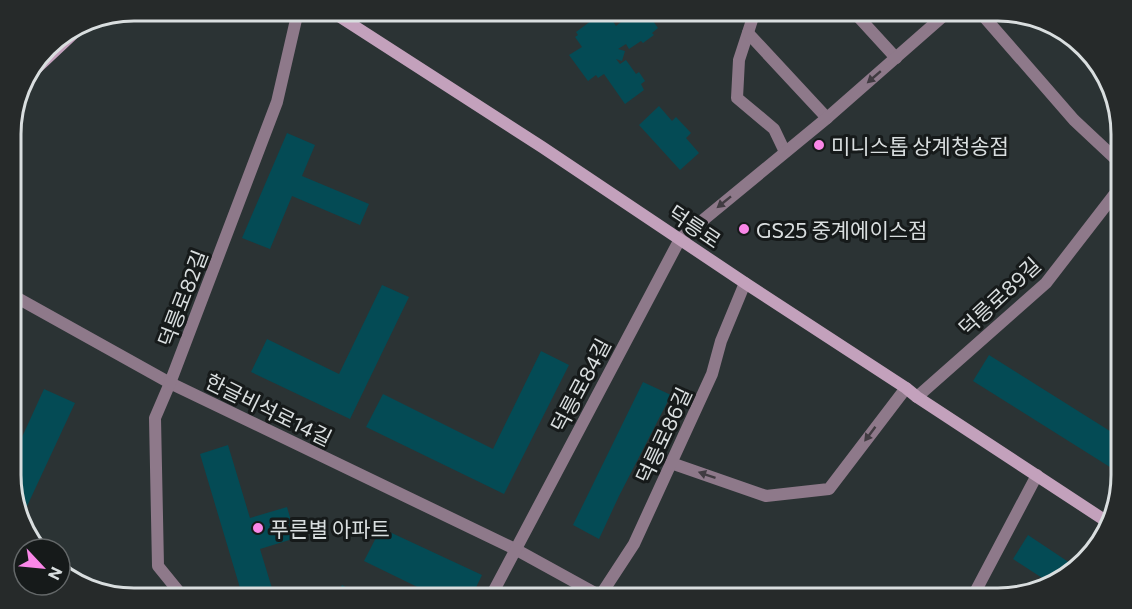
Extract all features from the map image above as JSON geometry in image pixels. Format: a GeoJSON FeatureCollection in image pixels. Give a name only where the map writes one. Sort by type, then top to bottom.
{"type":"FeatureCollection","features":[{"type":"Feature","properties":{"kind":"main road","name":"덕릉로"},"geometry":{"type":"LineString","coordinates":[[348,21],[1102,518]]}},
{"type":"Feature","properties":{"kind":"street","name":"덕릉로82길"},"geometry":{"type":"LineString","coordinates":[[176,588],[158,566],[155,418],[277,102],[295,21]]}},
{"type":"Feature","properties":{"kind":"street"},"geometry":{"type":"LineString","coordinates":[[752,21],[739,60],[737,98],[774,129],[785,152]]}},
{"type":"Feature","properties":{"kind":"street"},"geometry":{"type":"LineString","coordinates":[[863,21],[896,58]]}},
{"type":"Feature","properties":{"kind":"street"},"geometry":{"type":"LineString","coordinates":[[680,239],[827,118],[937,21]]}},
{"type":"Feature","properties":{"kind":"street"},"geometry":{"type":"LineString","coordinates":[[988,21],[1074,120],[1111,155]]}},
{"type":"Feature","properties":{"kind":"street"},"geometry":{"type":"LineString","coordinates":[[748,33],[827,118]]}},
{"type":"Feature","properties":{"kind":"street","name":"덕릉로89길"},"geometry":{"type":"LineString","coordinates":[[917,397],[1046,283],[1111,199]]}},
{"type":"Feature","properties":{"kind":"street","name":"덕릉로84길"},"geometry":{"type":"LineString","coordinates":[[495,588],[680,239]]}},
{"type":"Feature","properties":{"kind":"street","name":"덕릉로86길"},"geometry":{"type":"LineString","coordinates":[[607,588],[634,544],[712,374],[721,341],[745,283]]}},
{"type":"Feature","properties":{"kind":"street","name":"한글비석로14길"},"geometry":{"type":"LineString","coordinates":[[21,300],[170,383],[515,549]]}},
{"type":"Feature","properties":{"kind":"street"},"geometry":{"type":"LineString","coordinates":[[671,463],[766,496],[829,489],[906,388]]}},
{"type":"Feature","properties":{"kind":"street"},"geometry":{"type":"LineString","coordinates":[[977,588],[1037,475]]}},
{"type":"Feature","properties":{"kind":"street"},"geometry":{"type":"LineString","coordinates":[[515,549],[585,588]]}},
{"type":"Feature","properties":{"kind":"building"},"geometry":{"type":"Polygon","coordinates":[[[591,21],[613,21],[616,26],[621,22],[653,21],[658,28],[652,33],[654,35],[643,43],[641,41],[629,49],[626,44],[618,49],[625,51],[622,61],[616,59],[620,64],[626,60],[636,74],[639,72],[645,81],[641,84],[644,90],[625,104],[604,74],[598,78],[596,75],[588,81],[569,55],[582,47],[575,37],[578,35],[576,32],[591,21]]]}},
{"type":"Feature","properties":{"kind":"building"},"geometry":{"type":"Polygon","coordinates":[[[659,106],[672,121],[676,117],[691,133],[686,138],[699,153],[680,170],[639,125],[659,106]]]}},
{"type":"Feature","properties":{"kind":"building"},"geometry":{"type":"Polygon","coordinates":[[[287,133],[315,145],[302,176],[369,204],[360,225],[292,196],[270,249],[242,238],[287,133]]]}},
{"type":"Feature","properties":{"kind":"building"},"geometry":{"type":"Polygon","coordinates":[[[382,285],[409,297],[350,419],[251,372],[267,339],[339,374],[382,285]]]}},
{"type":"Feature","properties":{"kind":"building"},"geometry":{"type":"Polygon","coordinates":[[[541,351],[569,365],[504,494],[366,427],[383,394],[493,449],[541,351]]]}},
{"type":"Feature","properties":{"kind":"building"},"geometry":{"type":"Polygon","coordinates":[[[989,355],[1111,432],[1111,468],[973,381],[989,355]]]}},
{"type":"Feature","properties":{"kind":"building"},"geometry":{"type":"Polygon","coordinates":[[[643,382],[671,395],[599,539],[573,525],[643,382]]]}},
{"type":"Feature","properties":{"kind":"building"},"geometry":{"type":"Polygon","coordinates":[[[44,389],[75,403],[26,508],[22,489],[21,439],[44,389]]]}},
{"type":"Feature","properties":{"kind":"building","name":"푸른별 아파트"},"geometry":{"type":"Polygon","coordinates":[[[228,445],[250,518],[287,507],[296,538],[260,549],[272,588],[240,588],[200,454],[228,445]]]}},
{"type":"Feature","properties":{"kind":"building"},"geometry":{"type":"Polygon","coordinates":[[[381,528],[482,575],[476,588],[419,588],[364,561],[381,528]]]}},
{"type":"Feature","properties":{"kind":"building"},"geometry":{"type":"Polygon","coordinates":[[[1028,535],[1069,562],[1043,578],[1013,559],[1028,535]]]}},
{"type":"Feature","properties":{"kind":"place","name":"미니스톱 상계청송점"},"geometry":{"type":"Point","coordinates":[819,145]}},
{"type":"Feature","properties":{"kind":"place","name":"GS25 중계에이스점"},"geometry":{"type":"Point","coordinates":[744,229]}},
{"type":"Feature","properties":{"kind":"place","name":"푸른별 아파트"},"geometry":{"type":"Point","coordinates":[258,528]}}]}
